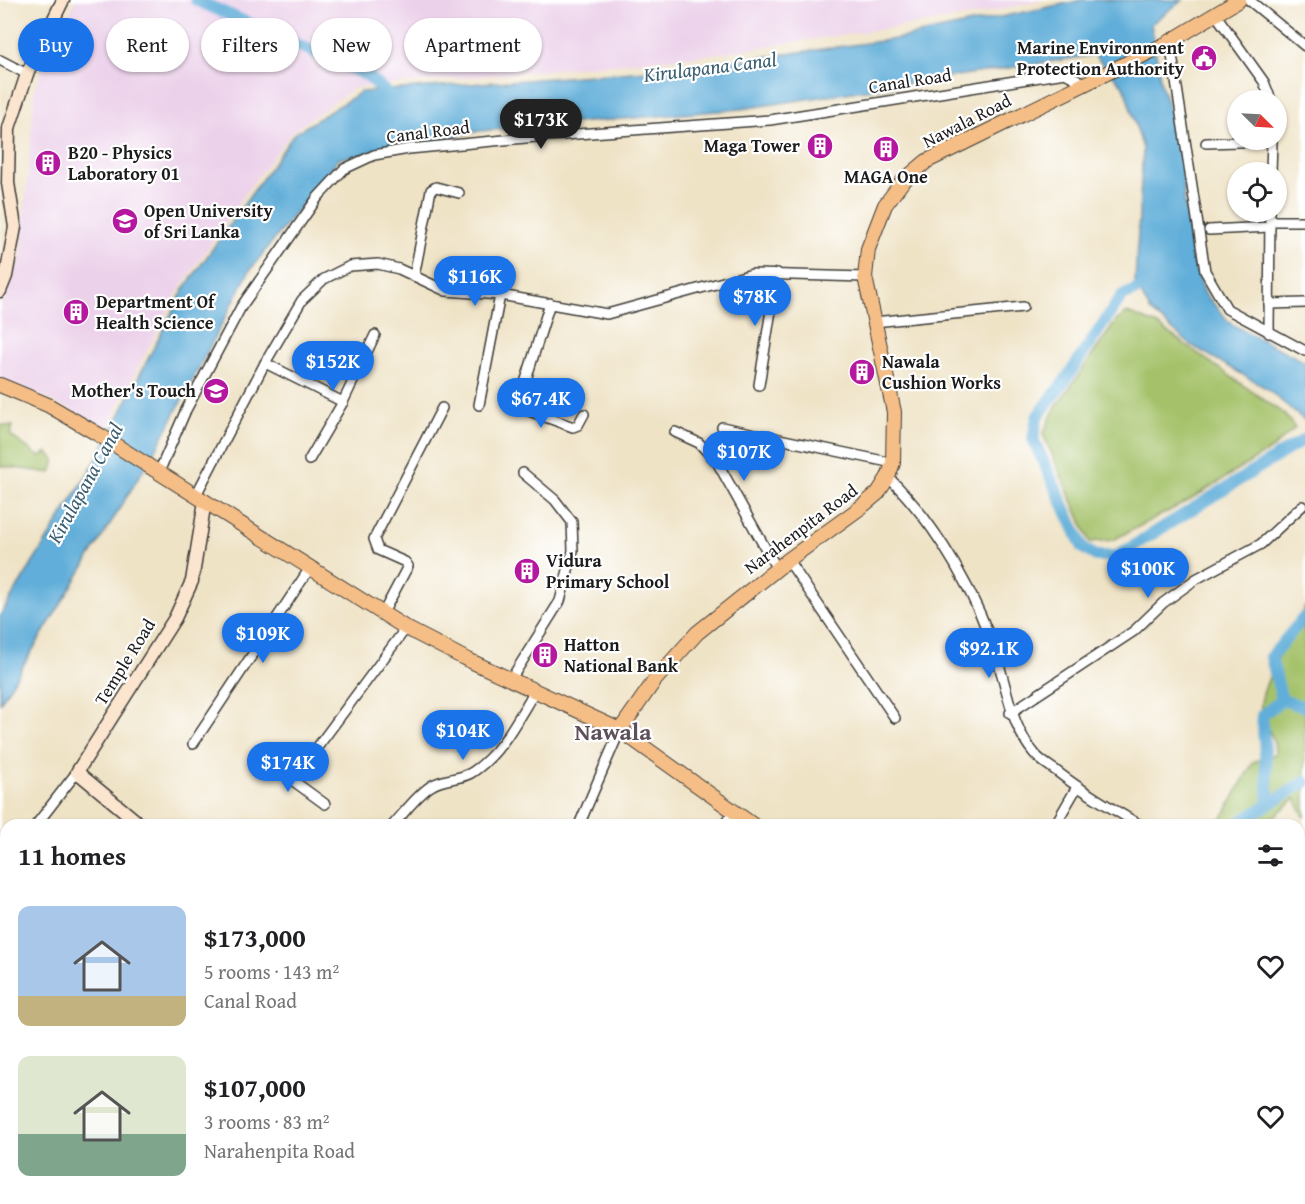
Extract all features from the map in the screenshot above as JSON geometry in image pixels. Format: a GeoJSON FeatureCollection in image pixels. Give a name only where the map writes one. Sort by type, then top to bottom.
{"type":"FeatureCollection","features":[{"type":"Feature","properties":{"kind":"main road","name":"Nawala Road"},"geometry":{"type":"LineString","coordinates":[[865,277],[868,249],[885,205],[903,181],[927,161],[1168,43],[1239,0]]}},
{"type":"Feature","properties":{"kind":"main road","name":"Narahenpita Road"},"geometry":{"type":"LineString","coordinates":[[620,730],[655,680],[697,633],[860,508],[878,493],[888,477],[893,463],[894,412],[865,277]]}},
{"type":"Feature","properties":{"kind":"main road"},"geometry":{"type":"LineString","coordinates":[[0,385],[48,405],[101,436],[406,628],[620,730],[745,819]]}},
{"type":"Feature","properties":{"kind":"street"},"geometry":{"type":"LineString","coordinates":[[0,291],[6,276],[15,227],[8,183],[9,128],[27,74],[63,0]]}},
{"type":"Feature","properties":{"kind":"street"},"geometry":{"type":"LineString","coordinates":[[1249,0],[1305,46]]}},
{"type":"Feature","properties":{"kind":"street"},"geometry":{"type":"LineString","coordinates":[[1216,15],[1264,82],[1267,90]]}},
{"type":"Feature","properties":{"kind":"street"},"geometry":{"type":"LineString","coordinates":[[1168,43],[1205,271],[1227,309],[1305,351]]}},
{"type":"Feature","properties":{"kind":"street"},"geometry":{"type":"LineString","coordinates":[[0,60],[27,74]]}},
{"type":"Feature","properties":{"kind":"street","name":"Canal Road"},"geometry":{"type":"LineString","coordinates":[[158,471],[186,410],[240,307],[318,197],[344,169],[374,155],[409,148],[770,120],[1065,73],[1084,83]]}},
{"type":"Feature","properties":{"kind":"street"},"geometry":{"type":"LineString","coordinates":[[1206,143],[1227,142]]}},
{"type":"Feature","properties":{"kind":"street"},"geometry":{"type":"LineString","coordinates":[[414,276],[431,190],[436,187],[459,193]]}},
{"type":"Feature","properties":{"kind":"street"},"geometry":{"type":"LineString","coordinates":[[1287,220],[1305,221]]}},
{"type":"Feature","properties":{"kind":"street"},"geometry":{"type":"LineString","coordinates":[[1209,230],[1258,222]]}},
{"type":"Feature","properties":{"kind":"street"},"geometry":{"type":"LineString","coordinates":[[1269,333],[1270,222]]}},
{"type":"Feature","properties":{"kind":"street"},"geometry":{"type":"LineString","coordinates":[[200,498],[265,363],[302,300],[324,279],[350,266],[378,264],[399,269],[446,291],[549,303],[607,314],[729,279],[777,273],[865,277]]}},
{"type":"Feature","properties":{"kind":"street"},"geometry":{"type":"LineString","coordinates":[[759,385],[777,273]]}},
{"type":"Feature","properties":{"kind":"street"},"geometry":{"type":"LineString","coordinates":[[479,405],[500,296]]}},
{"type":"Feature","properties":{"kind":"street"},"geometry":{"type":"LineString","coordinates":[[549,303],[519,402],[521,408],[573,427],[578,425],[584,414]]}},
{"type":"Feature","properties":{"kind":"street"},"geometry":{"type":"LineString","coordinates":[[1269,304],[1305,303]]}},
{"type":"Feature","properties":{"kind":"street"},"geometry":{"type":"LineString","coordinates":[[874,322],[1023,307]]}},
{"type":"Feature","properties":{"kind":"street"},"geometry":{"type":"LineString","coordinates":[[309,460],[343,402],[375,335]]}},
{"type":"Feature","properties":{"kind":"street"},"geometry":{"type":"LineString","coordinates":[[265,363],[343,402]]}},
{"type":"Feature","properties":{"kind":"street"},"geometry":{"type":"LineString","coordinates":[[383,613],[408,566],[405,562],[378,550],[374,539],[442,408]]}},
{"type":"Feature","properties":{"kind":"street"},"geometry":{"type":"LineString","coordinates":[[722,427],[893,463]]}},
{"type":"Feature","properties":{"kind":"street"},"geometry":{"type":"LineString","coordinates":[[675,432],[699,443],[717,462],[783,565],[895,718]]}},
{"type":"Feature","properties":{"kind":"street"},"geometry":{"type":"LineString","coordinates":[[511,679],[560,601],[573,551],[572,522],[555,500],[523,473]]}},
{"type":"Feature","properties":{"kind":"street"},"geometry":{"type":"LineString","coordinates":[[888,477],[906,494],[944,547],[971,595],[999,664],[1010,713],[1034,754],[1077,787],[1130,819]]}},
{"type":"Feature","properties":{"kind":"street","name":"Temple Road"},"geometry":{"type":"LineString","coordinates":[[41,819],[76,772],[175,618],[192,581],[200,498]]}},
{"type":"Feature","properties":{"kind":"street"},"geometry":{"type":"LineString","coordinates":[[1010,713],[1134,631],[1162,603],[1196,579],[1262,544],[1302,506]]}},
{"type":"Feature","properties":{"kind":"street"},"geometry":{"type":"LineString","coordinates":[[193,744],[310,568]]}},
{"type":"Feature","properties":{"kind":"street"},"geometry":{"type":"LineString","coordinates":[[293,780],[406,628]]}},
{"type":"Feature","properties":{"kind":"street"},"geometry":{"type":"LineString","coordinates":[[399,819],[430,786],[449,778],[471,774],[483,765],[504,741],[535,691]]}},
{"type":"Feature","properties":{"kind":"street"},"geometry":{"type":"LineString","coordinates":[[582,819],[620,730]]}},
{"type":"Feature","properties":{"kind":"street"},"geometry":{"type":"LineString","coordinates":[[266,761],[326,804]]}},
{"type":"Feature","properties":{"kind":"street"},"geometry":{"type":"LineString","coordinates":[[76,772],[134,819]]}},
{"type":"Feature","properties":{"kind":"street"},"geometry":{"type":"LineString","coordinates":[[1058,819],[1077,787]]}},
{"type":"Feature","properties":{"kind":"street"},"geometry":{"type":"LineString","coordinates":[[729,819],[735,811]]}},
{"type":"Feature","properties":{"kind":"shaded area","name":"Open University of Sri Lanka"},"geometry":{"type":"Polygon","coordinates":[[[76,0],[1042,0],[971,16],[699,56],[542,71],[542,18],[404,18],[404,72],[526,72],[354,88],[293,131],[250,187],[179,290],[107,427],[22,387],[0,380],[0,306],[21,255],[35,87],[41,72],[94,72],[94,18],[67,18],[76,0]]]}},
{"type":"Feature","properties":{"kind":"green space"},"geometry":{"type":"Polygon","coordinates":[[[1127,313],[1156,324],[1284,414],[1295,428],[1273,448],[1188,501],[1113,540],[1090,542],[1043,434],[1054,410],[1116,321],[1127,313]]]}},
{"type":"Feature","properties":{"kind":"green space"},"geometry":{"type":"Polygon","coordinates":[[[0,425],[13,426],[10,435],[40,457],[47,452],[55,460],[51,473],[0,466],[0,425]]]}},
{"type":"Feature","properties":{"kind":"green space"},"geometry":{"type":"Polygon","coordinates":[[[1305,606],[1305,818],[1295,799],[1271,819],[1221,819],[1253,762],[1275,754],[1274,742],[1261,710],[1261,701],[1305,606]]]}},
{"type":"Feature","properties":{"kind":"water","name":"Kirulapana Canal"},"geometry":{"type":"Polygon","coordinates":[[[1082,0],[1183,0],[1151,24],[1161,84],[1181,146],[1184,197],[1193,262],[1205,294],[1231,324],[1305,362],[1305,421],[1266,388],[1191,345],[1150,311],[1135,282],[1143,149],[1124,87],[1094,55],[741,109],[480,131],[338,159],[250,270],[158,446],[0,703],[0,616],[95,462],[184,289],[294,134],[361,92],[675,69],[896,39],[1082,0]]]}},
{"type":"Feature","properties":{"kind":"waterway"},"geometry":{"type":"LineString","coordinates":[[196,0],[368,76],[395,101]]}},
{"type":"Feature","properties":{"kind":"waterway"},"geometry":{"type":"LineString","coordinates":[[1152,282],[1121,297],[1064,382],[1037,417],[1033,439],[1083,548],[1096,556],[1117,556],[1305,439]]}},
{"type":"Feature","properties":{"kind":"waterway"},"geometry":{"type":"LineString","coordinates":[[1305,616],[1271,657],[1282,700],[1305,707]]}},
{"type":"Feature","properties":{"kind":"waterway"},"geometry":{"type":"LineString","coordinates":[[1269,804],[1262,715],[1282,700]]}},
{"type":"Feature","properties":{"kind":"waterway"},"geometry":{"type":"LineString","coordinates":[[1245,819],[1305,782]]}},
{"type":"Feature","properties":{"kind":"place","name":"Marine Environment Protection Authority"},"geometry":{"type":"Point","coordinates":[1204,58]}},
{"type":"Feature","properties":{"kind":"place","name":"Maga Tower"},"geometry":{"type":"Point","coordinates":[820,146]}},
{"type":"Feature","properties":{"kind":"place","name":"MAGA One"},"geometry":{"type":"Point","coordinates":[886,149]}},
{"type":"Feature","properties":{"kind":"place","name":"B20 - Physics Laboratory 01"},"geometry":{"type":"Point","coordinates":[48,163]}},
{"type":"Feature","properties":{"kind":"place","name":"Open University of Sri Lanka"},"geometry":{"type":"Point","coordinates":[125,221]}},
{"type":"Feature","properties":{"kind":"place","name":"Department Of Health Science"},"geometry":{"type":"Point","coordinates":[76,312]}},
{"type":"Feature","properties":{"kind":"place","name":"Nawala Cushion Works"},"geometry":{"type":"Point","coordinates":[862,372]}},
{"type":"Feature","properties":{"kind":"place","name":"Mother's Touch"},"geometry":{"type":"Point","coordinates":[216,391]}},
{"type":"Feature","properties":{"kind":"place","name":"Vidura Primary School"},"geometry":{"type":"Point","coordinates":[527,571]}},
{"type":"Feature","properties":{"kind":"place","name":"Hatton National Bank"},"geometry":{"type":"Point","coordinates":[545,655]}},
{"type":"Feature","properties":{"kind":"district","name":"Nawala"},"geometry":{"type":"Point","coordinates":[613,732]}}]}
